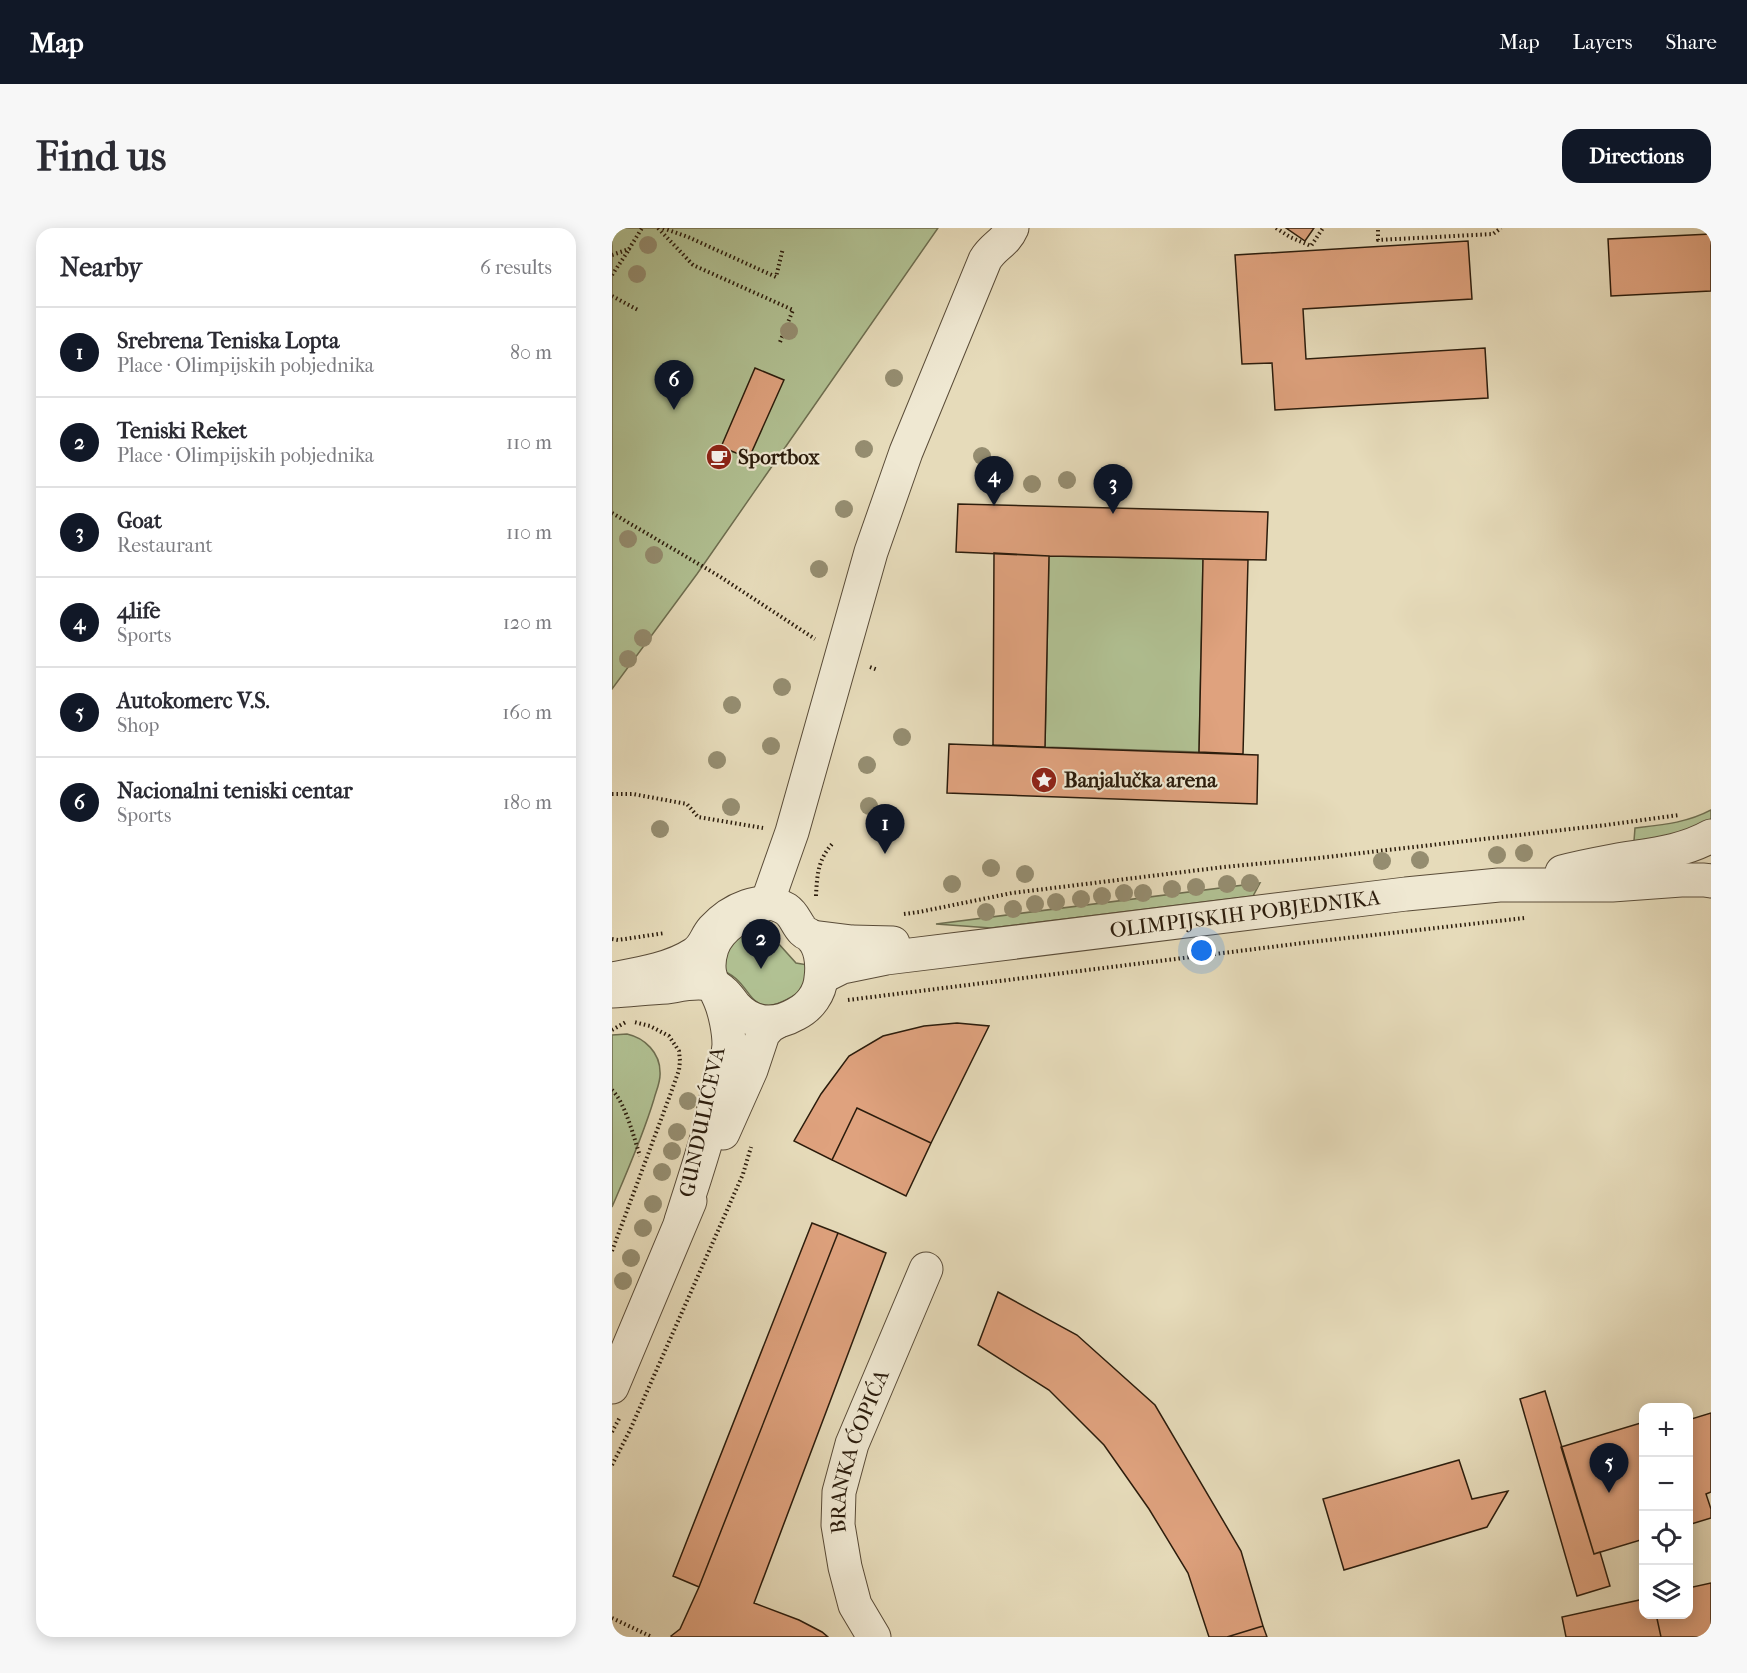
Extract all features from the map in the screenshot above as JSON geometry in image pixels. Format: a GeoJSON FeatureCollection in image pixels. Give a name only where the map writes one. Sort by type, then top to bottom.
{"type":"FeatureCollection","features":[{"type":"Feature","properties":{"kind":"street"},"geometry":{"type":"LineString","coordinates":[[612,991],[701,983],[734,1022],[749,1031],[791,1029],[809,1017],[823,1000],[820,960],[801,930],[790,905],[792,832],[871,552],[906,452],[985,260],[992,249],[1008,235]]}},
{"type":"Feature","properties":{"kind":"street","name":"OLIMPIJSKIH POBJEDNIKA"},"geometry":{"type":"LineString","coordinates":[[1499,885],[1609,861],[1684,848],[1711,836]]}},
{"type":"Feature","properties":{"kind":"street","name":"OLIMPIJSKIH POBJEDNIKA"},"geometry":{"type":"LineString","coordinates":[[737,920],[755,914],[771,915],[779,919],[798,941],[840,974],[991,945],[1394,896],[1499,885],[1611,885],[1681,880],[1711,881]]}},
{"type":"Feature","properties":{"kind":"street"},"geometry":{"type":"LineString","coordinates":[[612,986],[699,961],[721,931],[737,920],[790,905]]}},
{"type":"Feature","properties":{"kind":"street"},"geometry":{"type":"LineString","coordinates":[[712,996],[707,949],[712,930],[728,915],[740,908],[790,905]]}},
{"type":"Feature","properties":{"kind":"street","name":"OLIMPIJSKIH POBJEDNIKA"},"geometry":{"type":"LineString","coordinates":[[820,960],[852,942],[991,945]]}},
{"type":"Feature","properties":{"kind":"street"},"geometry":{"type":"LineString","coordinates":[[612,980],[680,962],[707,949]]}},
{"type":"Feature","properties":{"kind":"street"},"geometry":{"type":"LineString","coordinates":[[612,997],[712,996]]}},
{"type":"Feature","properties":{"kind":"street","name":"GUNDULIĆEVA"},"geometry":{"type":"LineString","coordinates":[[681,1221],[720,1046],[720,1034],[712,996]]}},
{"type":"Feature","properties":{"kind":"street","name":"GUNDULIĆEVA"},"geometry":{"type":"LineString","coordinates":[[612,1387],[681,1221],[733,1127],[772,1030]]}},
{"type":"Feature","properties":{"kind":"street","name":"BRANKA ĆOPIĆA"},"geometry":{"type":"LineString","coordinates":[[874,1637],[855,1605],[845,1567],[838,1525],[839,1492],[852,1444],[926,1269]]}},
{"type":"Feature","properties":{"kind":"path"},"geometry":{"type":"LineString","coordinates":[[612,275],[642,228]]}},
{"type":"Feature","properties":{"kind":"path"},"geometry":{"type":"LineString","coordinates":[[658,228],[693,265],[793,310],[780,342]]}},
{"type":"Feature","properties":{"kind":"path"},"geometry":{"type":"LineString","coordinates":[[663,228],[776,277],[783,249]]}},
{"type":"Feature","properties":{"kind":"path"},"geometry":{"type":"LineString","coordinates":[[1276,228],[1311,246],[1323,228]]}},
{"type":"Feature","properties":{"kind":"path"},"geometry":{"type":"LineString","coordinates":[[1378,230],[1378,240],[1492,234],[1501,228]]}},
{"type":"Feature","properties":{"kind":"path"},"geometry":{"type":"LineString","coordinates":[[612,255],[629,249]]}},
{"type":"Feature","properties":{"kind":"path"},"geometry":{"type":"LineString","coordinates":[[612,296],[638,310]]}},
{"type":"Feature","properties":{"kind":"path"},"geometry":{"type":"LineString","coordinates":[[612,513],[719,576],[815,640]]}},
{"type":"Feature","properties":{"kind":"path"},"geometry":{"type":"LineString","coordinates":[[612,794],[633,794],[687,804],[698,817],[769,829]]}},
{"type":"Feature","properties":{"kind":"path"},"geometry":{"type":"LineString","coordinates":[[895,915],[1012,893],[1680,815]]}},
{"type":"Feature","properties":{"kind":"path"},"geometry":{"type":"LineString","coordinates":[[790,905],[816,887],[820,863],[824,853],[833,843]]}},
{"type":"Feature","properties":{"kind":"path"},"geometry":{"type":"LineString","coordinates":[[913,990],[1533,917]]}},
{"type":"Feature","properties":{"kind":"path"},"geometry":{"type":"LineString","coordinates":[[612,939],[618,940]]}},
{"type":"Feature","properties":{"kind":"path"},"geometry":{"type":"LineString","coordinates":[[612,1030],[624,1022],[660,1029],[676,1044],[680,1060],[679,1070],[612,1251]]}},
{"type":"Feature","properties":{"kind":"path"},"geometry":{"type":"LineString","coordinates":[[612,1090],[626,1115],[640,1156]]}},
{"type":"Feature","properties":{"kind":"path"},"geometry":{"type":"LineString","coordinates":[[612,1465],[630,1430],[743,1174],[752,1145]]}},
{"type":"Feature","properties":{"kind":"path"},"geometry":{"type":"LineString","coordinates":[[612,1618],[651,1637]]}},
{"type":"Feature","properties":{"kind":"green space"},"geometry":{"type":"Polygon","coordinates":[[[612,228],[938,228],[697,574],[612,689],[612,228]]]}},
{"type":"Feature","properties":{"kind":"green space"},"geometry":{"type":"Polygon","coordinates":[[[1049,556],[1203,559],[1199,752],[1045,747],[1049,556]]]}},
{"type":"Feature","properties":{"kind":"green space"},"geometry":{"type":"Polygon","coordinates":[[[1711,810],[1711,822],[1676,835],[1634,841],[1635,828],[1683,821],[1711,810]]]}},
{"type":"Feature","properties":{"kind":"green space"},"geometry":{"type":"Polygon","coordinates":[[[1260,883],[1253,896],[991,928],[936,924],[1260,883]]]}},
{"type":"Feature","properties":{"kind":"green space"},"geometry":{"type":"Polygon","coordinates":[[[756,930],[768,932],[796,963],[808,965],[802,990],[783,1001],[770,1005],[760,1004],[731,975],[719,970],[725,945],[746,932],[756,930]]]}},
{"type":"Feature","properties":{"kind":"green space"},"geometry":{"type":"Polygon","coordinates":[[[627,1034],[640,1039],[650,1047],[657,1059],[660,1075],[645,1127],[612,1207],[612,1035],[627,1034]]]}},
{"type":"Feature","properties":{"kind":"building"},"geometry":{"type":"Polygon","coordinates":[[[1286,228],[1314,228],[1305,241],[1286,228]]]}},
{"type":"Feature","properties":{"kind":"building"},"geometry":{"type":"Polygon","coordinates":[[[1711,234],[1711,291],[1611,296],[1608,239],[1711,234]]]}},
{"type":"Feature","properties":{"kind":"building"},"geometry":{"type":"Polygon","coordinates":[[[1468,241],[1472,299],[1303,309],[1306,359],[1485,348],[1488,398],[1275,410],[1272,363],[1242,364],[1235,255],[1468,241]]]}},
{"type":"Feature","properties":{"kind":"building"},"geometry":{"type":"Polygon","coordinates":[[[755,368],[784,380],[749,458],[721,447],[755,368]]]}},
{"type":"Feature","properties":{"kind":"building"},"geometry":{"type":"Polygon","coordinates":[[[958,504],[1268,512],[1266,560],[956,552],[958,504]]]}},
{"type":"Feature","properties":{"kind":"building"},"geometry":{"type":"Polygon","coordinates":[[[994,553],[1049,556],[1045,747],[993,745],[994,553]]]}},
{"type":"Feature","properties":{"kind":"building"},"geometry":{"type":"Polygon","coordinates":[[[1203,559],[1248,560],[1243,754],[1199,752],[1203,559]]]}},
{"type":"Feature","properties":{"kind":"building"},"geometry":{"type":"Polygon","coordinates":[[[949,744],[1258,755],[1257,804],[947,793],[949,744]]]}},
{"type":"Feature","properties":{"kind":"building"},"geometry":{"type":"Polygon","coordinates":[[[957,1023],[989,1026],[931,1143],[857,1108],[832,1160],[794,1141],[821,1094],[849,1056],[883,1036],[924,1026],[957,1023]]]}},
{"type":"Feature","properties":{"kind":"building"},"geometry":{"type":"Polygon","coordinates":[[[857,1108],[931,1143],[906,1196],[832,1160],[857,1108]]]}},
{"type":"Feature","properties":{"kind":"building"},"geometry":{"type":"Polygon","coordinates":[[[812,1223],[838,1233],[699,1587],[673,1576],[812,1223]]]}},
{"type":"Feature","properties":{"kind":"building"},"geometry":{"type":"Polygon","coordinates":[[[838,1233],[886,1253],[754,1603],[799,1620],[828,1637],[672,1637],[680,1629],[699,1587],[838,1233]]]}},
{"type":"Feature","properties":{"kind":"building"},"geometry":{"type":"Polygon","coordinates":[[[998,1292],[1077,1335],[1155,1405],[1241,1551],[1263,1626],[1227,1637],[1209,1637],[1188,1573],[1149,1509],[1104,1445],[1049,1390],[978,1345],[998,1292]]]}},
{"type":"Feature","properties":{"kind":"building"},"geometry":{"type":"Polygon","coordinates":[[[1545,1391],[1594,1554],[1600,1552],[1610,1586],[1577,1596],[1520,1399],[1545,1391]]]}},
{"type":"Feature","properties":{"kind":"building"},"geometry":{"type":"Polygon","coordinates":[[[1711,1413],[1711,1492],[1706,1494],[1711,1509],[1711,1518],[1693,1523],[1693,1457],[1693,1418],[1711,1413]]]}},
{"type":"Feature","properties":{"kind":"building"},"geometry":{"type":"Polygon","coordinates":[[[1639,1424],[1639,1540],[1594,1554],[1561,1447],[1639,1424]]]}},
{"type":"Feature","properties":{"kind":"building"},"geometry":{"type":"Polygon","coordinates":[[[1459,1460],[1472,1499],[1508,1491],[1487,1527],[1344,1570],[1323,1499],[1459,1460]]]}},
{"type":"Feature","properties":{"kind":"building"},"geometry":{"type":"Polygon","coordinates":[[[1711,1583],[1711,1637],[1661,1637],[1657,1619],[1693,1619],[1693,1587],[1711,1583]]]}},
{"type":"Feature","properties":{"kind":"building"},"geometry":{"type":"Polygon","coordinates":[[[1639,1600],[1639,1619],[1657,1619],[1661,1637],[1566,1637],[1562,1617],[1639,1600]]]}},
{"type":"Feature","properties":{"kind":"building"},"geometry":{"type":"Polygon","coordinates":[[[1263,1626],[1267,1637],[1227,1637],[1263,1626]]]}},
{"type":"Feature","properties":{"kind":"place","name":"Nacionalni teniski centar"},"geometry":{"type":"Point","coordinates":[674,410]}},
{"type":"Feature","properties":{"kind":"place","name":"Sportbox"},"geometry":{"type":"Point","coordinates":[719,457]}},
{"type":"Feature","properties":{"kind":"place","name":"4life"},"geometry":{"type":"Point","coordinates":[994,506]}},
{"type":"Feature","properties":{"kind":"place","name":"Goat"},"geometry":{"type":"Point","coordinates":[1113,514]}},
{"type":"Feature","properties":{"kind":"place","name":"Banjalučka arena"},"geometry":{"type":"Point","coordinates":[1044,780]}},
{"type":"Feature","properties":{"kind":"place","name":"Srebrena Teniska Lopta"},"geometry":{"type":"Point","coordinates":[885,854]}},
{"type":"Feature","properties":{"kind":"place","name":"Teniski Reket"},"geometry":{"type":"Point","coordinates":[761,969]}},
{"type":"Feature","properties":{"kind":"place","name":"Autokomerc V.S."},"geometry":{"type":"Point","coordinates":[1609,1493]}}]}
